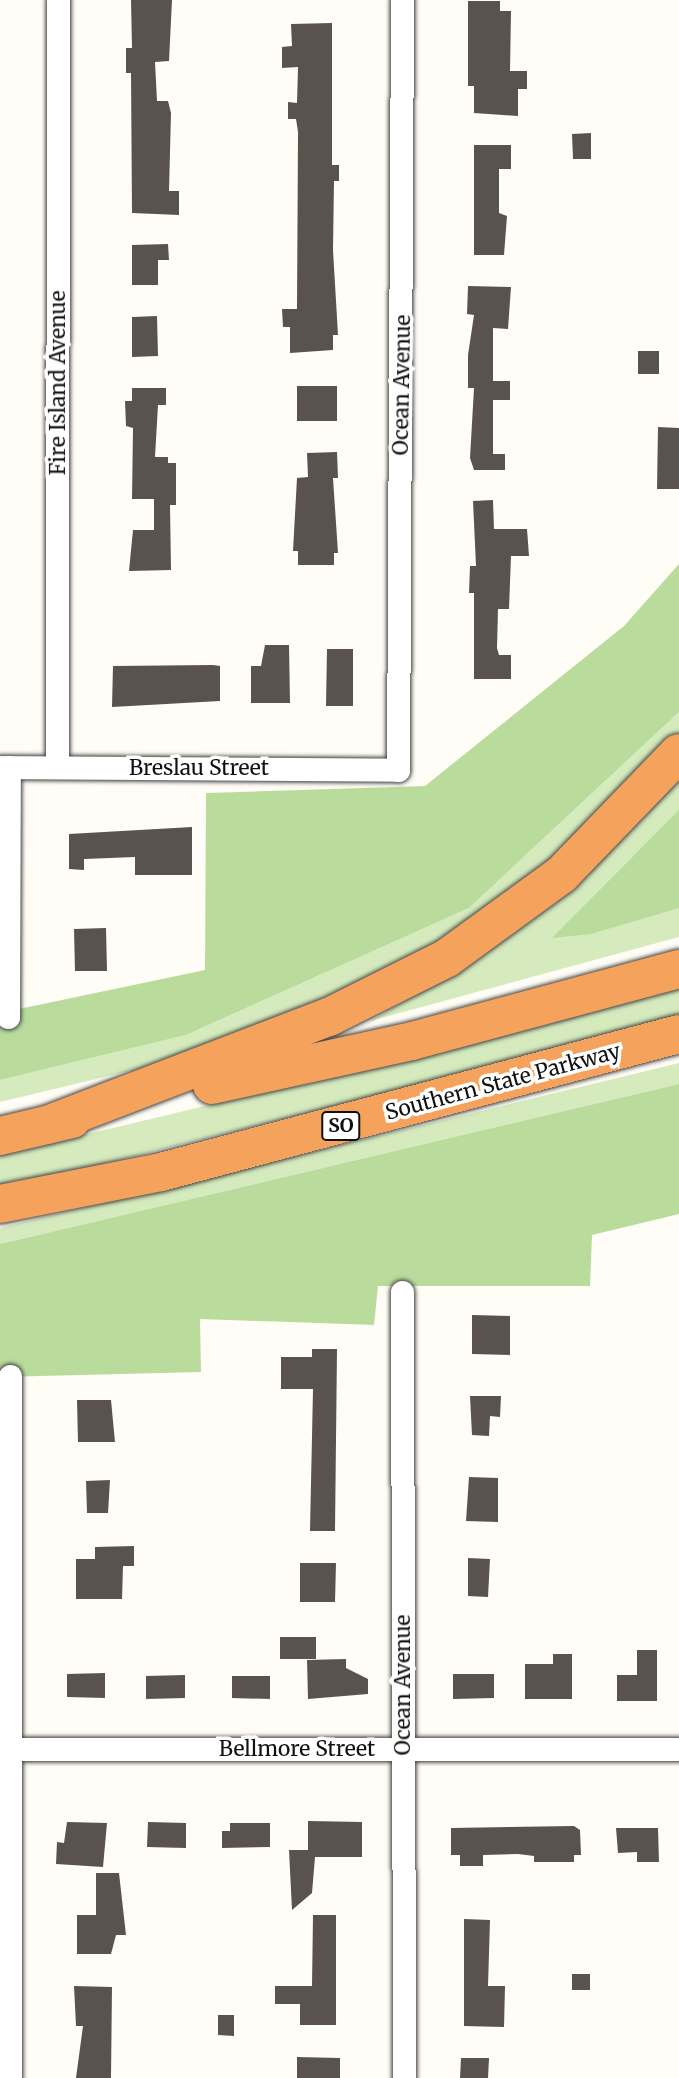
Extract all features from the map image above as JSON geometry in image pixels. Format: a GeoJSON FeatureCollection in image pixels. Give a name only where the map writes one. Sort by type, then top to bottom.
{"type":"FeatureCollection","features":[{"type":"Feature","properties":{"kind":"highway"},"geometry":{"type":"LineString","coordinates":[[47,1125],[329,1017],[447,958],[562,874],[679,753]]}},
{"type":"Feature","properties":{"kind":"highway"},"geometry":{"type":"LineString","coordinates":[[269,1071],[408,1024],[679,947]]}},
{"type":"Feature","properties":{"kind":"highway"},"geometry":{"type":"LineString","coordinates":[[0,1136],[269,1071],[412,1041],[679,970]]}},
{"type":"Feature","properties":{"kind":"highway","name":"Southern State Parkway"},"geometry":{"type":"LineString","coordinates":[[0,1204],[161,1172],[679,1034]]}},
{"type":"Feature","properties":{"kind":"street","name":"Fire Island Avenue"},"geometry":{"type":"LineString","coordinates":[[57,767],[58,0]]}},
{"type":"Feature","properties":{"kind":"street","name":"Ocean Avenue"},"geometry":{"type":"LineString","coordinates":[[398,770],[402,0]]}},
{"type":"Feature","properties":{"kind":"street","name":"Breslau Street"},"geometry":{"type":"LineString","coordinates":[[4,767],[398,770]]}},
{"type":"Feature","properties":{"kind":"street"},"geometry":{"type":"LineString","coordinates":[[4,767],[8,1017]]}},
{"type":"Feature","properties":{"kind":"street","name":"Ocean Avenue"},"geometry":{"type":"LineString","coordinates":[[402,1292],[404,2078]]}},
{"type":"Feature","properties":{"kind":"street"},"geometry":{"type":"LineString","coordinates":[[10,1376],[5,1749],[10,2078]]}},
{"type":"Feature","properties":{"kind":"street","name":"Bellmore Street"},"geometry":{"type":"LineString","coordinates":[[5,1749],[679,1749]]}},
{"type":"Feature","properties":{"kind":"green space"},"geometry":{"type":"Polygon","coordinates":[[[679,564],[679,712],[469,908],[186,1035],[0,1080],[0,1013],[205,970],[206,793],[425,786],[624,626],[679,564]]]}},
{"type":"Feature","properties":{"kind":"green space"},"geometry":{"type":"Polygon","coordinates":[[[679,712],[679,745],[527,899],[217,1050],[0,1102],[0,1080],[186,1035],[469,908],[679,712]]]}},
{"type":"Feature","properties":{"kind":"green space"},"geometry":{"type":"Polygon","coordinates":[[[679,772],[679,937],[370,1021],[477,960],[557,902],[679,772]]]}},
{"type":"Feature","properties":{"kind":"green space"},"geometry":{"type":"Polygon","coordinates":[[[679,810],[679,908],[591,934],[552,938],[679,810]]]}},
{"type":"Feature","properties":{"kind":"green space"},"geometry":{"type":"Polygon","coordinates":[[[679,985],[679,1019],[0,1190],[0,1155],[477,1041],[679,985]]]}},
{"type":"Feature","properties":{"kind":"green space"},"geometry":{"type":"Polygon","coordinates":[[[679,1063],[679,1084],[0,1244],[0,1228],[679,1063]]]}},
{"type":"Feature","properties":{"kind":"green space"},"geometry":{"type":"Polygon","coordinates":[[[679,1084],[679,1214],[592,1235],[590,1286],[378,1286],[374,1325],[200,1319],[201,1372],[0,1377],[0,1244],[679,1084]]]}},
{"type":"Feature","properties":{"kind":"building"},"geometry":{"type":"Polygon","coordinates":[[[131,0],[172,0],[169,61],[155,62],[157,101],[168,101],[171,113],[169,191],[179,191],[179,215],[132,213],[131,73],[126,73],[126,48],[132,48],[131,0]]]}},
{"type":"Feature","properties":{"kind":"building"},"geometry":{"type":"Polygon","coordinates":[[[468,1],[500,1],[500,11],[511,11],[510,71],[527,71],[527,89],[518,89],[518,116],[474,113],[474,86],[468,86],[468,1]]]}},
{"type":"Feature","properties":{"kind":"building"},"geometry":{"type":"Polygon","coordinates":[[[332,23],[332,165],[339,165],[339,181],[334,181],[333,250],[338,335],[333,335],[333,350],[290,353],[290,327],[283,327],[282,309],[297,309],[298,132],[296,119],[288,119],[288,102],[297,103],[298,67],[282,68],[282,47],[292,46],[291,24],[332,23]]]}},
{"type":"Feature","properties":{"kind":"building"},"geometry":{"type":"Polygon","coordinates":[[[591,133],[591,159],[573,159],[572,134],[591,133]]]}},
{"type":"Feature","properties":{"kind":"building"},"geometry":{"type":"Polygon","coordinates":[[[474,145],[511,145],[511,169],[499,169],[499,213],[507,216],[504,255],[474,255],[474,145]]]}},
{"type":"Feature","properties":{"kind":"building"},"geometry":{"type":"Polygon","coordinates":[[[168,244],[169,260],[158,260],[158,285],[132,285],[132,245],[168,244]]]}},
{"type":"Feature","properties":{"kind":"building"},"geometry":{"type":"Polygon","coordinates":[[[468,286],[511,287],[508,329],[493,328],[493,381],[510,381],[510,400],[493,400],[493,454],[505,454],[505,470],[474,470],[470,458],[474,388],[468,388],[468,355],[474,315],[467,314],[468,286]]]}},
{"type":"Feature","properties":{"kind":"building"},"geometry":{"type":"Polygon","coordinates":[[[157,316],[158,356],[132,357],[132,317],[157,316]]]}},
{"type":"Feature","properties":{"kind":"building"},"geometry":{"type":"Polygon","coordinates":[[[638,351],[659,351],[659,374],[638,374],[638,351]]]}},
{"type":"Feature","properties":{"kind":"building"},"geometry":{"type":"Polygon","coordinates":[[[297,386],[337,386],[337,421],[297,421],[297,386]]]}},
{"type":"Feature","properties":{"kind":"building"},"geometry":{"type":"Polygon","coordinates":[[[132,388],[166,388],[166,405],[158,405],[155,457],[168,457],[168,463],[176,463],[176,505],[170,505],[171,570],[129,571],[133,530],[154,530],[154,499],[132,499],[133,428],[126,426],[125,401],[132,401],[132,388]]]}},
{"type":"Feature","properties":{"kind":"building"},"geometry":{"type":"Polygon","coordinates":[[[658,427],[679,428],[679,489],[657,489],[658,427]]]}},
{"type":"Feature","properties":{"kind":"building"},"geometry":{"type":"Polygon","coordinates":[[[337,452],[338,478],[333,478],[338,553],[334,553],[334,565],[298,565],[298,551],[293,551],[297,478],[308,477],[307,453],[337,452]]]}},
{"type":"Feature","properties":{"kind":"building"},"geometry":{"type":"Polygon","coordinates":[[[493,500],[494,529],[527,529],[529,556],[511,556],[509,609],[498,609],[497,648],[499,655],[511,655],[511,679],[474,679],[474,593],[469,593],[470,566],[476,566],[473,501],[493,500]]]}},
{"type":"Feature","properties":{"kind":"building"},"geometry":{"type":"Polygon","coordinates":[[[265,645],[289,645],[290,703],[251,703],[251,666],[261,666],[265,645]]]}},
{"type":"Feature","properties":{"kind":"building"},"geometry":{"type":"Polygon","coordinates":[[[327,649],[353,649],[353,706],[326,706],[327,649]]]}},
{"type":"Feature","properties":{"kind":"building"},"geometry":{"type":"Polygon","coordinates":[[[113,666],[220,666],[220,701],[112,707],[113,666]]]}},
{"type":"Feature","properties":{"kind":"building"},"geometry":{"type":"Polygon","coordinates":[[[192,827],[192,875],[135,875],[135,857],[84,859],[84,870],[69,869],[69,834],[192,827]]]}},
{"type":"Feature","properties":{"kind":"building"},"geometry":{"type":"Polygon","coordinates":[[[106,928],[107,971],[75,971],[74,929],[106,928]]]}},
{"type":"Feature","properties":{"kind":"building"},"geometry":{"type":"Polygon","coordinates":[[[472,1315],[510,1316],[510,1355],[472,1354],[472,1315]]]}},
{"type":"Feature","properties":{"kind":"building"},"geometry":{"type":"Polygon","coordinates":[[[312,1349],[337,1349],[335,1531],[310,1531],[313,1389],[281,1389],[281,1357],[312,1357],[312,1349]]]}},
{"type":"Feature","properties":{"kind":"building"},"geometry":{"type":"Polygon","coordinates":[[[470,1396],[501,1396],[500,1417],[490,1416],[489,1436],[472,1435],[470,1396]]]}},
{"type":"Feature","properties":{"kind":"building"},"geometry":{"type":"Polygon","coordinates":[[[77,1400],[111,1400],[115,1442],[78,1442],[77,1400]]]}},
{"type":"Feature","properties":{"kind":"building"},"geometry":{"type":"Polygon","coordinates":[[[469,1477],[498,1478],[498,1522],[466,1521],[469,1477]]]}},
{"type":"Feature","properties":{"kind":"building"},"geometry":{"type":"Polygon","coordinates":[[[110,1480],[108,1513],[87,1513],[86,1481],[110,1480]]]}},
{"type":"Feature","properties":{"kind":"building"},"geometry":{"type":"Polygon","coordinates":[[[134,1546],[134,1566],[123,1566],[122,1599],[76,1599],[76,1559],[95,1559],[95,1547],[134,1546]]]}},
{"type":"Feature","properties":{"kind":"building"},"geometry":{"type":"Polygon","coordinates":[[[468,1558],[490,1559],[488,1597],[468,1596],[468,1558]]]}},
{"type":"Feature","properties":{"kind":"building"},"geometry":{"type":"Polygon","coordinates":[[[300,1563],[336,1563],[335,1602],[300,1602],[300,1563]]]}},
{"type":"Feature","properties":{"kind":"building"},"geometry":{"type":"Polygon","coordinates":[[[280,1637],[316,1637],[316,1659],[280,1659],[280,1637]]]}},
{"type":"Feature","properties":{"kind":"building"},"geometry":{"type":"Polygon","coordinates":[[[637,1650],[657,1650],[657,1701],[617,1701],[617,1675],[637,1675],[637,1650]]]}},
{"type":"Feature","properties":{"kind":"building"},"geometry":{"type":"Polygon","coordinates":[[[553,1654],[572,1654],[572,1699],[525,1699],[525,1664],[553,1664],[553,1654]]]}},
{"type":"Feature","properties":{"kind":"building"},"geometry":{"type":"Polygon","coordinates":[[[346,1659],[346,1668],[368,1679],[368,1694],[308,1699],[307,1660],[346,1659]]]}},
{"type":"Feature","properties":{"kind":"building"},"geometry":{"type":"Polygon","coordinates":[[[105,1673],[105,1698],[67,1697],[67,1674],[105,1673]]]}},
{"type":"Feature","properties":{"kind":"building"},"geometry":{"type":"Polygon","coordinates":[[[453,1674],[494,1674],[494,1698],[453,1699],[453,1674]]]}},
{"type":"Feature","properties":{"kind":"building"},"geometry":{"type":"Polygon","coordinates":[[[185,1675],[185,1698],[146,1699],[146,1676],[185,1675]]]}},
{"type":"Feature","properties":{"kind":"building"},"geometry":{"type":"Polygon","coordinates":[[[232,1676],[270,1676],[270,1699],[232,1698],[232,1676]]]}},
{"type":"Feature","properties":{"kind":"building"},"geometry":{"type":"Polygon","coordinates":[[[308,1821],[362,1822],[362,1857],[315,1857],[312,1893],[292,1910],[289,1850],[308,1850],[308,1821]]]}},
{"type":"Feature","properties":{"kind":"building"},"geometry":{"type":"Polygon","coordinates":[[[67,1822],[107,1823],[103,1867],[56,1864],[57,1842],[64,1843],[67,1822]]]}},
{"type":"Feature","properties":{"kind":"building"},"geometry":{"type":"Polygon","coordinates":[[[148,1822],[186,1823],[186,1848],[147,1847],[148,1822]]]}},
{"type":"Feature","properties":{"kind":"building"},"geometry":{"type":"Polygon","coordinates":[[[230,1823],[270,1823],[270,1847],[222,1848],[222,1831],[230,1831],[230,1823]]]}},
{"type":"Feature","properties":{"kind":"building"},"geometry":{"type":"Polygon","coordinates":[[[574,1826],[580,1830],[581,1855],[574,1855],[574,1862],[534,1862],[534,1856],[518,1854],[483,1855],[483,1866],[460,1866],[460,1855],[451,1855],[451,1828],[574,1826]]]}},
{"type":"Feature","properties":{"kind":"building"},"geometry":{"type":"Polygon","coordinates":[[[616,1828],[658,1828],[659,1862],[637,1862],[637,1852],[618,1853],[616,1828]]]}},
{"type":"Feature","properties":{"kind":"building"},"geometry":{"type":"Polygon","coordinates":[[[96,1873],[119,1873],[126,1935],[116,1935],[111,1954],[77,1954],[77,1915],[96,1915],[96,1873]]]}},
{"type":"Feature","properties":{"kind":"building"},"geometry":{"type":"Polygon","coordinates":[[[313,1915],[336,1915],[336,2025],[300,2025],[300,2004],[275,2004],[275,1986],[312,1986],[313,1915]]]}},
{"type":"Feature","properties":{"kind":"building"},"geometry":{"type":"Polygon","coordinates":[[[464,1919],[490,1920],[488,1986],[505,1986],[504,2027],[464,2026],[464,1919]]]}},
{"type":"Feature","properties":{"kind":"building"},"geometry":{"type":"Polygon","coordinates":[[[572,1974],[590,1974],[590,1990],[572,1990],[572,1974]]]}},
{"type":"Feature","properties":{"kind":"building"},"geometry":{"type":"Polygon","coordinates":[[[74,1986],[112,1987],[111,2078],[76,2078],[83,2026],[76,2026],[74,1986]]]}},
{"type":"Feature","properties":{"kind":"building"},"geometry":{"type":"Polygon","coordinates":[[[218,2015],[234,2015],[234,2036],[218,2035],[218,2015]]]}},
{"type":"Feature","properties":{"kind":"building"},"geometry":{"type":"Polygon","coordinates":[[[297,2057],[340,2058],[340,2078],[297,2078],[297,2057]]]}},
{"type":"Feature","properties":{"kind":"building"},"geometry":{"type":"Polygon","coordinates":[[[461,2058],[489,2058],[488,2078],[460,2078],[461,2058]]]}}]}
